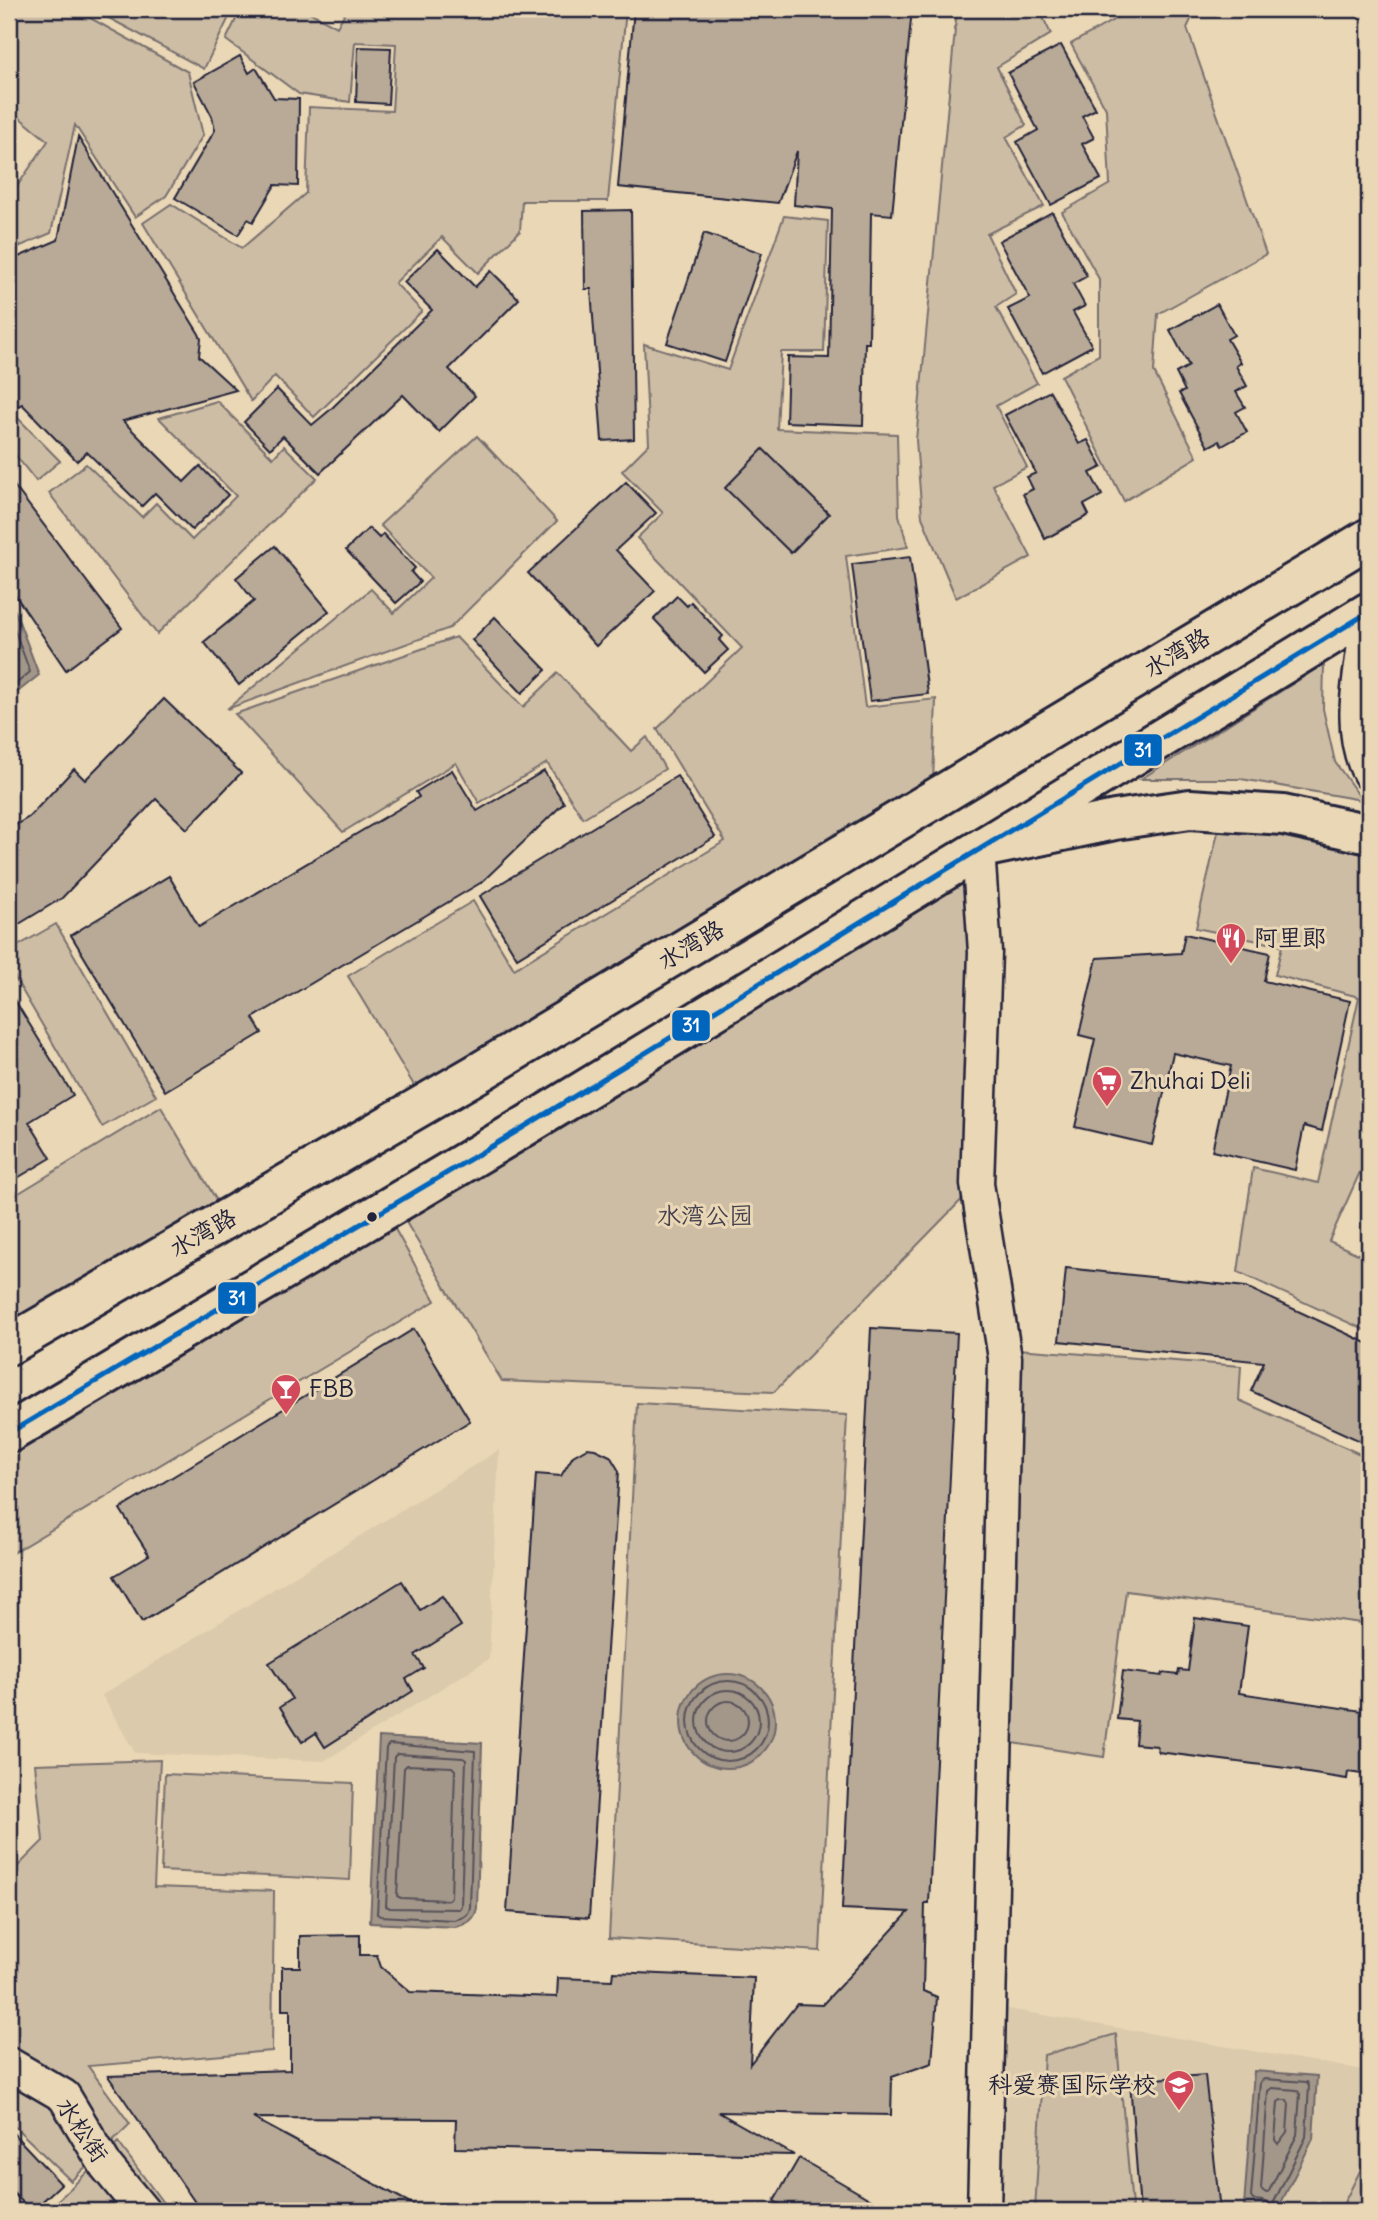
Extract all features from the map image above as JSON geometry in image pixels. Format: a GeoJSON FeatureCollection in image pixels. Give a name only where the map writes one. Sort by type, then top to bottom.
{"type":"FeatureCollection","features":[{"type":"Feature","properties":{"kind":"main road","name":"水湾路"},"geometry":{"type":"LineString","coordinates":[[9,1345],[478,1073],[1369,538]]}},
{"type":"Feature","properties":{"kind":"main road"},"geometry":{"type":"LineString","coordinates":[[9,1433],[526,1125],[1369,612]]}},
{"type":"Feature","properties":{"kind":"main road"},"geometry":{"type":"LineString","coordinates":[[978,849],[1115,820],[1190,809],[1283,815],[1369,834]]}},
{"type":"Feature","properties":{"kind":"street"},"geometry":{"type":"LineString","coordinates":[[1369,612],[1355,721],[1361,757],[1369,773]]}},
{"type":"Feature","properties":{"kind":"street"},"geometry":{"type":"LineString","coordinates":[[978,849],[985,951],[977,1184],[1005,1359],[984,2211]]}},
{"type":"Feature","properties":{"kind":"street","name":"水松街"},"geometry":{"type":"LineString","coordinates":[[9,2064],[64,2096],[106,2166],[143,2211]]}},
{"type":"Feature","properties":{"kind":"shaded area"},"geometry":{"type":"Polygon","coordinates":[[[499,1450],[489,1659],[324,1761],[135,1753],[102,1695],[499,1450]]]}},
{"type":"Feature","properties":{"kind":"shaded area","name":"科爱赛国际学校"},"geometry":{"type":"Polygon","coordinates":[[[991,2006],[1369,2071],[1369,2153],[1340,2211],[985,2211],[991,2006]]]}},
{"type":"Feature","properties":{"kind":"green space"},"geometry":{"type":"Polygon","coordinates":[[[9,9],[74,9],[188,72],[203,135],[166,196],[135,217],[75,125],[51,233],[9,251],[9,198],[48,141],[9,109],[9,9]]]}},
{"type":"Feature","properties":{"kind":"green space"},"geometry":{"type":"Polygon","coordinates":[[[92,9],[233,9],[204,69],[92,9]]]}},
{"type":"Feature","properties":{"kind":"green space"},"geometry":{"type":"Polygon","coordinates":[[[241,9],[304,9],[337,27],[347,9],[626,9],[608,201],[522,201],[520,231],[478,273],[442,237],[395,283],[422,311],[314,417],[275,376],[251,401],[143,223],[171,204],[242,248],[306,193],[309,107],[392,111],[396,44],[355,42],[350,102],[299,94],[226,40],[241,9]]]}},
{"type":"Feature","properties":{"kind":"green space"},"geometry":{"type":"Polygon","coordinates":[[[957,9],[1039,9],[1051,34],[997,67],[1026,125],[1006,137],[1044,206],[987,234],[1016,294],[996,307],[1037,383],[996,406],[1027,467],[993,485],[1031,557],[956,598],[922,517],[916,440],[957,9]]]}},
{"type":"Feature","properties":{"kind":"green space"},"geometry":{"type":"Polygon","coordinates":[[[1117,9],[1196,9],[1187,28],[1266,254],[1158,314],[1154,372],[1197,457],[1124,501],[1061,376],[1099,355],[1099,279],[1062,212],[1110,184],[1106,109],[1071,44],[1117,18],[1117,9]]]}},
{"type":"Feature","properties":{"kind":"green space"},"geometry":{"type":"Polygon","coordinates":[[[784,216],[828,221],[824,352],[781,352],[777,429],[897,434],[899,515],[908,547],[846,556],[865,707],[936,699],[933,783],[418,1092],[348,976],[473,901],[514,969],[725,841],[657,729],[742,648],[637,538],[663,513],[622,471],[649,444],[644,344],[728,370],[784,216]]]}},
{"type":"Feature","properties":{"kind":"green space"},"geometry":{"type":"Polygon","coordinates":[[[217,401],[273,458],[284,446],[317,478],[157,634],[49,493],[86,464],[142,517],[156,503],[192,540],[236,496],[159,418],[217,401]]]}},
{"type":"Feature","properties":{"kind":"green space"},"geometry":{"type":"Polygon","coordinates":[[[9,409],[60,461],[36,481],[9,447],[9,409]]]}},
{"type":"Feature","properties":{"kind":"green space"},"geometry":{"type":"Polygon","coordinates":[[[477,436],[557,521],[450,628],[227,709],[371,589],[394,613],[431,578],[380,525],[477,436]]]}},
{"type":"Feature","properties":{"kind":"green space"},"geometry":{"type":"Polygon","coordinates":[[[456,637],[523,707],[558,673],[631,751],[647,737],[665,769],[583,818],[547,763],[479,803],[456,763],[343,832],[235,714],[456,637]]]}},
{"type":"Feature","properties":{"kind":"green space"},"geometry":{"type":"Polygon","coordinates":[[[1324,664],[1323,709],[1335,762],[1362,800],[1241,779],[1141,779],[1324,664]]]}},
{"type":"Feature","properties":{"kind":"green space"},"geometry":{"type":"Polygon","coordinates":[[[1220,823],[1369,843],[1369,1152],[1329,1241],[1369,1259],[1369,1332],[1238,1272],[1253,1168],[1318,1183],[1359,997],[1275,975],[1282,946],[1196,928],[1220,823]]]}},
{"type":"Feature","properties":{"kind":"green space","name":"水湾公园"},"geometry":{"type":"Polygon","coordinates":[[[978,849],[977,1184],[774,1392],[502,1381],[395,1204],[978,849]]]}},
{"type":"Feature","properties":{"kind":"green space"},"geometry":{"type":"Polygon","coordinates":[[[56,924],[156,1096],[102,1127],[9,968],[9,951],[56,924]]]}},
{"type":"Feature","properties":{"kind":"green space"},"geometry":{"type":"Polygon","coordinates":[[[161,1107],[220,1206],[9,1328],[9,1199],[161,1107]]]}},
{"type":"Feature","properties":{"kind":"green space"},"geometry":{"type":"Polygon","coordinates":[[[391,1222],[435,1301],[9,1555],[9,1451],[391,1222]]]}},
{"type":"Feature","properties":{"kind":"green space"},"geometry":{"type":"Polygon","coordinates":[[[1017,1349],[1241,1366],[1239,1400],[1369,1458],[1369,1624],[1126,1591],[1104,1757],[1012,1743],[1017,1349]]]}},
{"type":"Feature","properties":{"kind":"green space"},"geometry":{"type":"Polygon","coordinates":[[[637,1403],[847,1415],[820,1951],[609,1938],[637,1403]]]}},
{"type":"Feature","properties":{"kind":"green space"},"geometry":{"type":"Polygon","coordinates":[[[160,1760],[154,1887],[274,1891],[272,2051],[88,2066],[130,2124],[71,2181],[9,2121],[9,1875],[43,1841],[35,1764],[160,1760]]]}},
{"type":"Feature","properties":{"kind":"green space"},"geometry":{"type":"Polygon","coordinates":[[[165,1774],[353,1783],[350,1880],[161,1871],[165,1774]]]}},
{"type":"Feature","properties":{"kind":"green space"},"geometry":{"type":"Polygon","coordinates":[[[1116,2034],[1132,2206],[1127,2211],[1035,2211],[1044,2055],[1116,2034]]]}},
{"type":"Feature","properties":{"kind":"green space"},"geometry":{"type":"Polygon","coordinates":[[[118,2142],[169,2211],[47,2211],[118,2142]]]}},
{"type":"Feature","properties":{"kind":"green space"},"geometry":{"type":"Polygon","coordinates":[[[1369,2153],[1369,2211],[1340,2211],[1369,2153]]]}},
{"type":"Feature","properties":{"kind":"water"},"geometry":{"type":"Polygon","coordinates":[[[9,603],[15,611],[39,675],[9,699],[9,603]]]}},
{"type":"Feature","properties":{"kind":"water"},"geometry":{"type":"Polygon","coordinates":[[[728,1674],[746,1678],[761,1688],[771,1703],[775,1721],[771,1739],[761,1754],[746,1764],[728,1768],[710,1764],[695,1754],[685,1739],[681,1721],[685,1703],[695,1688],[710,1678],[728,1674]]]}},
{"type":"Feature","properties":{"kind":"water"},"geometry":{"type":"Polygon","coordinates":[[[379,1737],[482,1743],[477,1908],[470,1921],[455,1927],[370,1923],[379,1737]]]}},
{"type":"Feature","properties":{"kind":"water"},"geometry":{"type":"Polygon","coordinates":[[[1254,2071],[1317,2076],[1313,2139],[1278,2209],[1244,2206],[1254,2071]]]}},
{"type":"Feature","properties":{"kind":"building"},"geometry":{"type":"Polygon","coordinates":[[[634,9],[912,9],[892,215],[871,213],[869,343],[865,343],[863,425],[786,422],[788,357],[829,358],[832,209],[794,205],[797,151],[778,203],[618,187],[634,9]]]}},
{"type":"Feature","properties":{"kind":"building"},"geometry":{"type":"Polygon","coordinates":[[[1061,45],[1096,109],[1082,116],[1094,138],[1082,144],[1101,179],[1051,205],[1017,142],[1038,130],[1008,73],[1061,45]]]}},
{"type":"Feature","properties":{"kind":"building"},"geometry":{"type":"Polygon","coordinates":[[[358,47],[391,48],[388,104],[356,102],[358,47]]]}},
{"type":"Feature","properties":{"kind":"building"},"geometry":{"type":"Polygon","coordinates":[[[240,56],[249,73],[256,68],[274,98],[299,99],[298,186],[275,185],[253,222],[248,219],[238,235],[175,198],[215,130],[212,116],[194,82],[240,56]]]}},
{"type":"Feature","properties":{"kind":"building"},"geometry":{"type":"Polygon","coordinates":[[[78,137],[199,334],[199,356],[236,390],[123,421],[184,482],[200,466],[228,495],[192,530],[155,493],[142,506],[87,452],[77,461],[22,404],[16,407],[9,387],[9,261],[58,240],[78,137]]]}},
{"type":"Feature","properties":{"kind":"building"},"geometry":{"type":"Polygon","coordinates":[[[631,210],[634,439],[602,441],[591,289],[585,289],[584,211],[631,210]]]}},
{"type":"Feature","properties":{"kind":"building"},"geometry":{"type":"Polygon","coordinates":[[[1052,212],[1087,276],[1073,284],[1085,306],[1073,312],[1092,346],[1042,373],[1008,309],[1030,298],[999,241],[1052,212]]]}},
{"type":"Feature","properties":{"kind":"building"},"geometry":{"type":"Polygon","coordinates":[[[704,233],[762,253],[725,362],[667,343],[704,233]]]}},
{"type":"Feature","properties":{"kind":"building"},"geometry":{"type":"Polygon","coordinates":[[[438,249],[475,287],[491,271],[519,299],[449,369],[475,396],[439,432],[403,395],[320,473],[283,436],[270,449],[244,422],[277,389],[312,425],[330,410],[432,310],[404,282],[438,249]]]}},
{"type":"Feature","properties":{"kind":"building"},"geometry":{"type":"Polygon","coordinates":[[[1217,304],[1234,335],[1227,339],[1241,363],[1236,366],[1247,386],[1236,392],[1245,407],[1236,412],[1247,432],[1222,446],[1219,441],[1208,447],[1179,393],[1185,391],[1176,373],[1189,366],[1170,330],[1217,304]]]}},
{"type":"Feature","properties":{"kind":"building"},"geometry":{"type":"Polygon","coordinates":[[[1050,391],[1079,444],[1088,440],[1102,467],[1090,473],[1102,495],[1084,505],[1089,515],[1045,539],[1023,494],[1033,489],[1027,477],[1036,473],[1005,415],[1050,391]]]}},
{"type":"Feature","properties":{"kind":"building"},"geometry":{"type":"Polygon","coordinates":[[[763,449],[829,514],[791,553],[725,488],[763,449]]]}},
{"type":"Feature","properties":{"kind":"building"},"geometry":{"type":"Polygon","coordinates":[[[9,479],[122,628],[66,670],[9,586],[9,479]]]}},
{"type":"Feature","properties":{"kind":"building"},"geometry":{"type":"Polygon","coordinates":[[[626,482],[656,513],[616,550],[655,591],[596,646],[528,573],[626,482]]]}},
{"type":"Feature","properties":{"kind":"building"},"geometry":{"type":"Polygon","coordinates":[[[369,528],[379,538],[383,534],[415,568],[411,572],[420,582],[396,603],[346,550],[369,528]]]}},
{"type":"Feature","properties":{"kind":"building"},"geometry":{"type":"Polygon","coordinates":[[[275,546],[329,611],[239,685],[204,642],[254,601],[236,578],[275,546]]]}},
{"type":"Feature","properties":{"kind":"building"},"geometry":{"type":"Polygon","coordinates":[[[910,557],[928,694],[870,701],[852,564],[910,557]]]}},
{"type":"Feature","properties":{"kind":"building"},"geometry":{"type":"Polygon","coordinates":[[[677,596],[687,606],[691,602],[723,636],[719,640],[728,650],[704,672],[654,619],[677,596]]]}},
{"type":"Feature","properties":{"kind":"building"},"geometry":{"type":"Polygon","coordinates":[[[495,617],[546,670],[522,693],[472,640],[495,617]]]}},
{"type":"Feature","properties":{"kind":"building"},"geometry":{"type":"Polygon","coordinates":[[[164,699],[241,773],[187,829],[156,799],[62,898],[9,930],[9,829],[29,817],[74,769],[85,780],[164,699]]]}},
{"type":"Feature","properties":{"kind":"building"},"geometry":{"type":"Polygon","coordinates":[[[452,770],[477,811],[544,771],[564,803],[482,882],[253,1018],[262,1033],[165,1091],[71,935],[169,876],[199,927],[419,797],[416,792],[452,770]]]}},
{"type":"Feature","properties":{"kind":"building"},"geometry":{"type":"Polygon","coordinates":[[[677,776],[715,837],[517,958],[480,896],[677,776]]]}},
{"type":"Feature","properties":{"kind":"building"},"geometry":{"type":"Polygon","coordinates":[[[1185,934],[1270,953],[1264,981],[1350,1001],[1322,1131],[1304,1126],[1295,1170],[1212,1151],[1231,1066],[1173,1053],[1152,1145],[1075,1127],[1095,1039],[1079,1035],[1097,958],[1181,953],[1185,934]]]}},
{"type":"Feature","properties":{"kind":"building"},"geometry":{"type":"Polygon","coordinates":[[[9,991],[73,1095],[29,1122],[51,1158],[9,1183],[9,991]]]}},
{"type":"Feature","properties":{"kind":"building"},"geometry":{"type":"Polygon","coordinates":[[[1066,1268],[1246,1287],[1369,1344],[1369,1445],[1251,1391],[1264,1362],[1059,1341],[1066,1268]]]}},
{"type":"Feature","properties":{"kind":"building"},"geometry":{"type":"Polygon","coordinates":[[[871,1328],[957,1333],[929,1903],[925,1903],[923,1991],[937,1997],[932,2063],[892,2077],[891,2115],[718,2112],[794,2155],[455,2148],[456,2119],[253,2118],[425,2211],[201,2211],[108,2076],[290,2070],[290,2010],[282,2010],[282,1967],[300,1967],[300,1936],[360,1935],[360,1955],[377,1955],[381,1967],[410,1992],[557,1997],[558,1978],[612,1980],[613,1972],[754,1978],[750,2064],[797,2004],[822,2005],[909,1912],[842,1909],[871,1328]]]}},
{"type":"Feature","properties":{"kind":"building"},"geometry":{"type":"Polygon","coordinates":[[[414,1329],[470,1421],[142,1622],[114,1576],[149,1555],[120,1509],[414,1329]]]}},
{"type":"Feature","properties":{"kind":"building"},"geometry":{"type":"Polygon","coordinates":[[[587,1448],[610,1456],[619,1471],[589,1918],[507,1912],[536,1474],[561,1476],[573,1456],[587,1448]]]}},
{"type":"Feature","properties":{"kind":"building"},"geometry":{"type":"Polygon","coordinates":[[[402,1581],[420,1610],[442,1596],[461,1626],[415,1655],[424,1668],[406,1679],[413,1691],[325,1747],[316,1733],[302,1742],[280,1707],[292,1699],[269,1663],[402,1581]]]}},
{"type":"Feature","properties":{"kind":"building"},"geometry":{"type":"Polygon","coordinates":[[[1195,1618],[1248,1626],[1239,1693],[1369,1712],[1369,1775],[1348,1772],[1347,1779],[1301,1770],[1158,1752],[1157,1746],[1135,1744],[1137,1721],[1117,1719],[1123,1671],[1162,1676],[1163,1673],[1178,1675],[1179,1670],[1188,1671],[1195,1618]]]}},
{"type":"Feature","properties":{"kind":"building"},"geometry":{"type":"Polygon","coordinates":[[[1205,2075],[1220,2211],[1140,2211],[1130,2081],[1205,2075]]]}},
{"type":"Feature","properties":{"kind":"building"},"geometry":{"type":"Polygon","coordinates":[[[9,2129],[61,2184],[32,2211],[9,2189],[9,2129]]]}},
{"type":"Feature","properties":{"kind":"building"},"geometry":{"type":"Polygon","coordinates":[[[799,2158],[890,2211],[791,2211],[774,2201],[799,2158]]]}},
{"type":"Feature","properties":{"kind":"transit line","name":"31"},"geometry":{"type":"LineString","coordinates":[[9,1433],[514,1133],[1369,612]]}},
{"type":"Feature","properties":{"kind":"place","name":"阿里郎"},"geometry":{"type":"Point","coordinates":[1231,965]}},
{"type":"Feature","properties":{"kind":"place","name":"Zhuhai Deli"},"geometry":{"type":"Point","coordinates":[1107,1108]}},
{"type":"Feature","properties":{"kind":"place","name":"FBB"},"geometry":{"type":"Point","coordinates":[286,1416]}},
{"type":"Feature","properties":{"kind":"place","name":"科爱赛国际学校"},"geometry":{"type":"Point","coordinates":[1179,2112]}}]}
